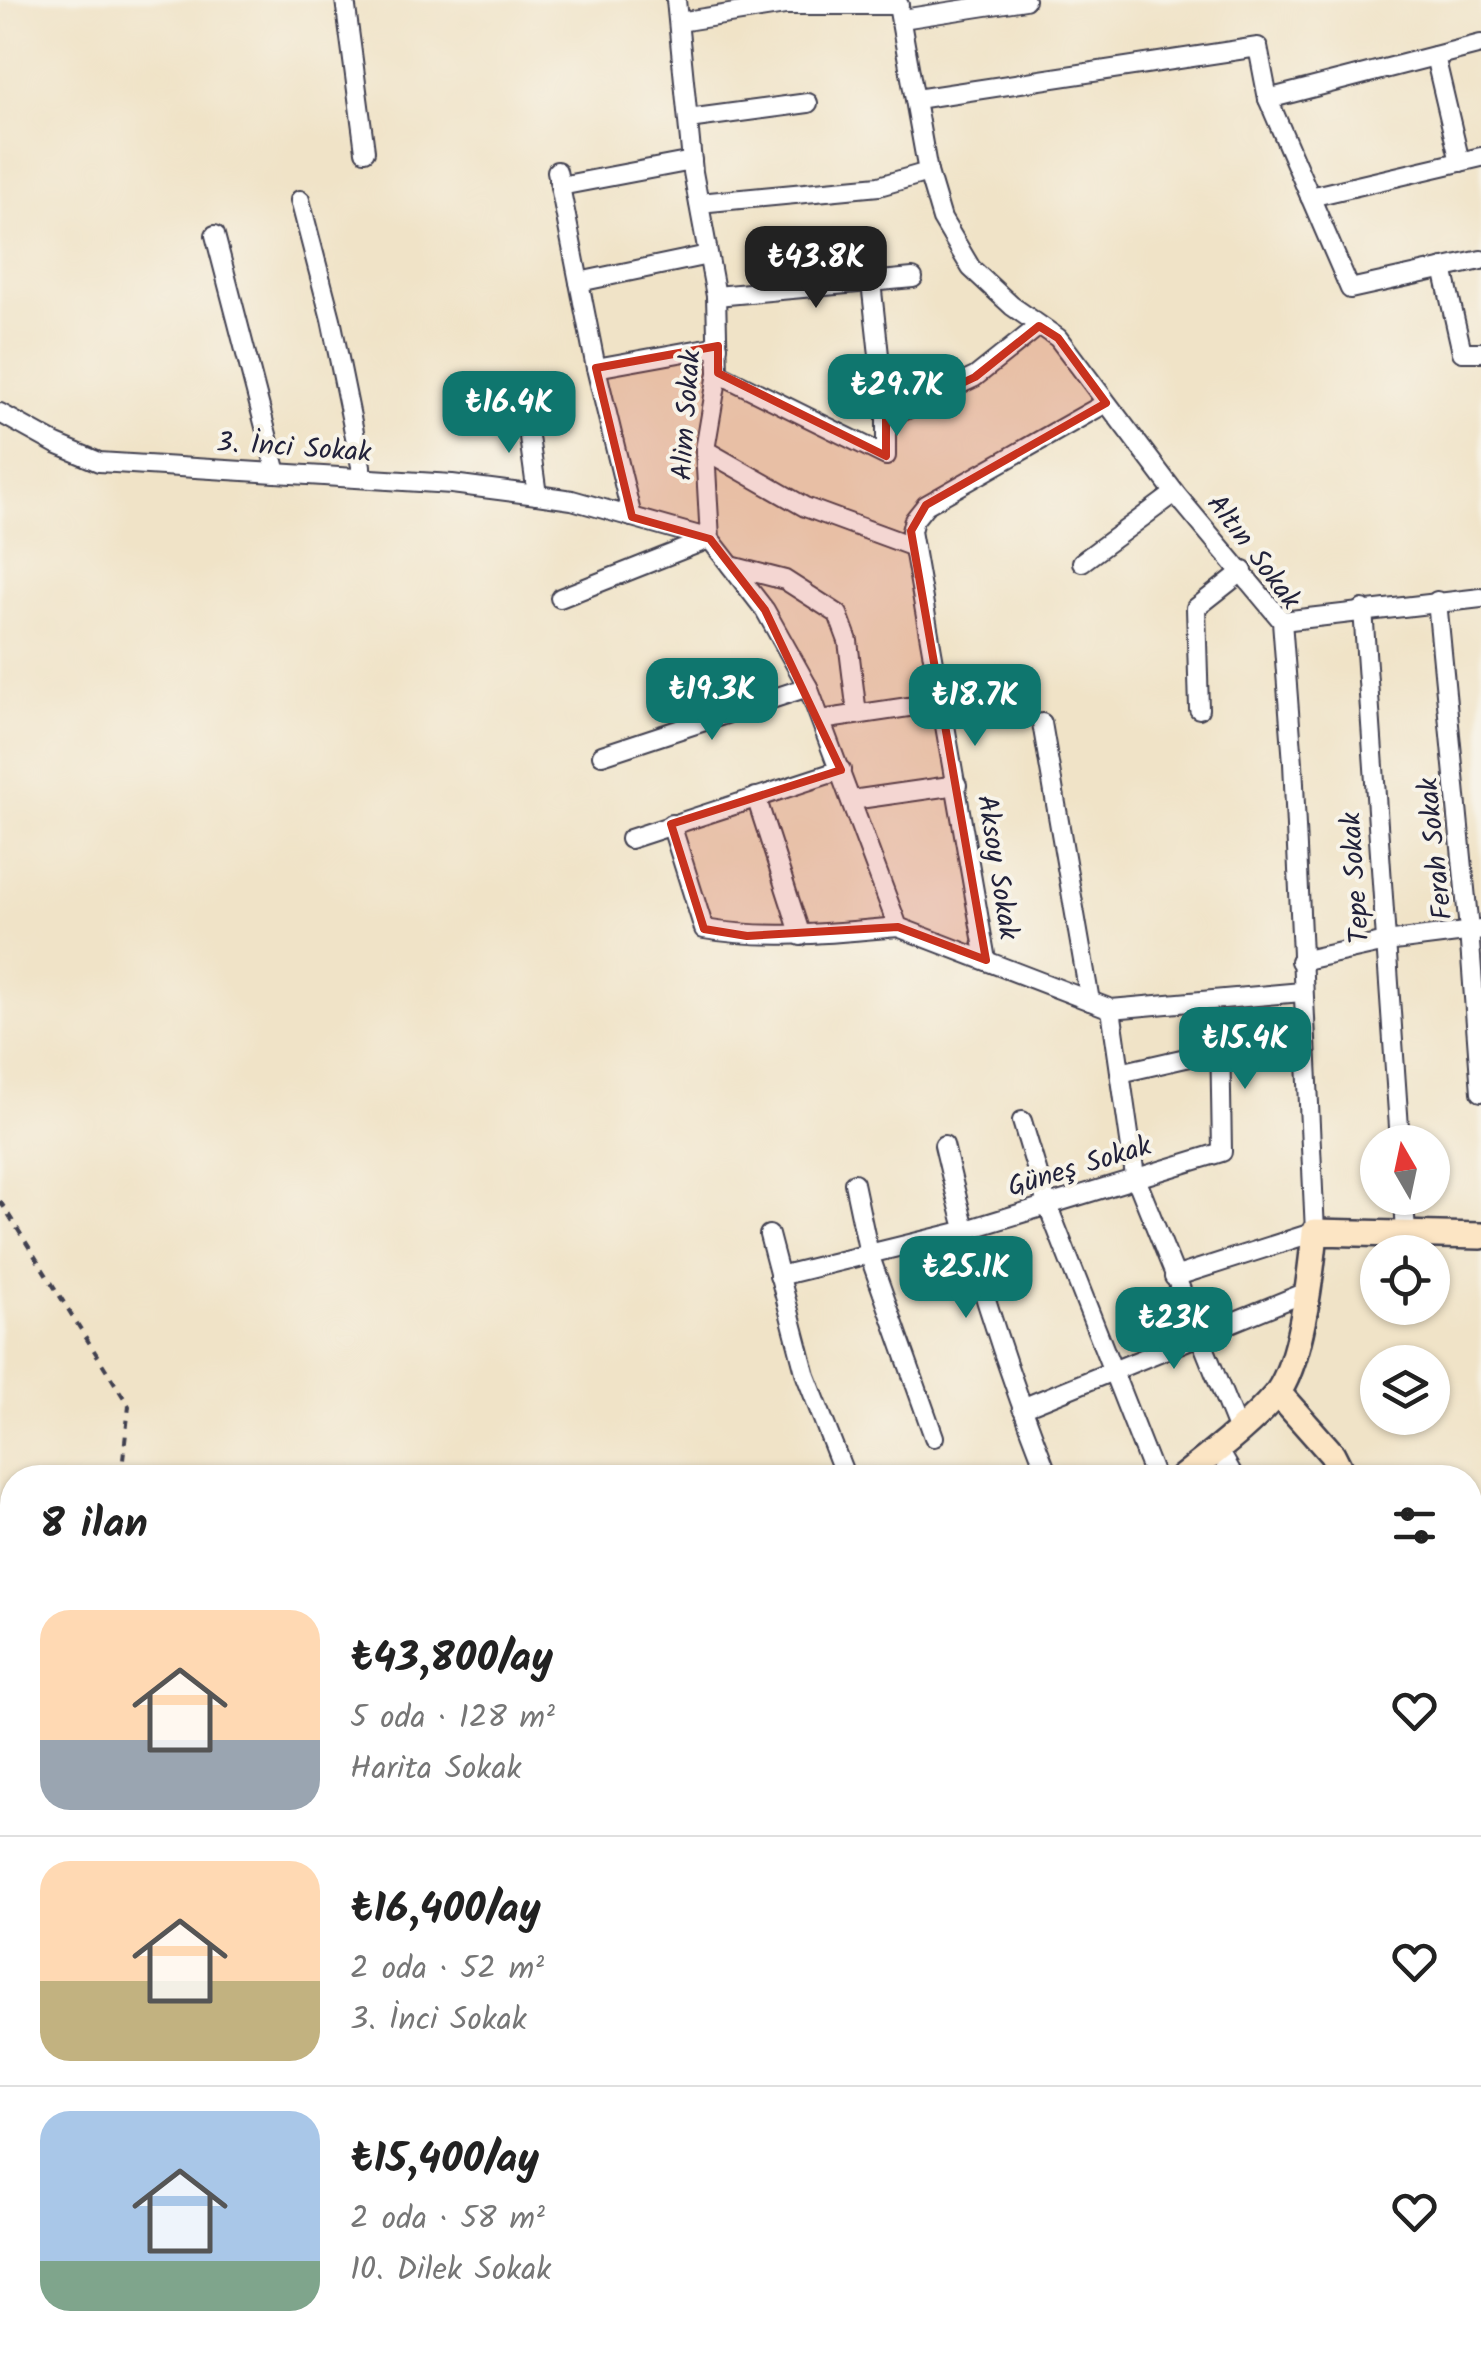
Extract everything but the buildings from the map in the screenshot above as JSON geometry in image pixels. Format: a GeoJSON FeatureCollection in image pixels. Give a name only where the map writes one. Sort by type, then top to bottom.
{"type":"FeatureCollection","features":[{"type":"Feature","properties":{"kind":"street"},"geometry":{"type":"LineString","coordinates":[[345,0],[365,152]]}},
{"type":"Feature","properties":{"kind":"street","name":"Alim Sokak"},"geometry":{"type":"LineString","coordinates":[[676,0],[692,161],[716,296],[718,373],[706,450],[710,539]]}},
{"type":"Feature","properties":{"kind":"street"},"geometry":{"type":"LineString","coordinates":[[679,22],[786,6],[899,8],[1024,0]]}},
{"type":"Feature","properties":{"kind":"street","name":"Altın Sokak"},"geometry":{"type":"LineString","coordinates":[[899,8],[928,172],[942,218],[971,268],[1058,338],[1176,493],[1282,621],[1316,1232]]}},
{"type":"Feature","properties":{"kind":"street"},"geometry":{"type":"LineString","coordinates":[[1268,98],[1481,44]]}},
{"type":"Feature","properties":{"kind":"street"},"geometry":{"type":"LineString","coordinates":[[916,99],[1258,47],[1268,98],[1350,289],[1481,260]]}},
{"type":"Feature","properties":{"kind":"street"},"geometry":{"type":"LineString","coordinates":[[1435,56],[1460,162]]}},
{"type":"Feature","properties":{"kind":"street"},"geometry":{"type":"LineString","coordinates":[[688,119],[808,103]]}},
{"type":"Feature","properties":{"kind":"street"},"geometry":{"type":"LineString","coordinates":[[1310,196],[1481,157]]}},
{"type":"Feature","properties":{"kind":"street"},"geometry":{"type":"LineString","coordinates":[[632,516],[596,368],[559,178],[692,161]]}},
{"type":"Feature","properties":{"kind":"street"},"geometry":{"type":"LineString","coordinates":[[699,203],[879,186],[928,172]]}},
{"type":"Feature","properties":{"kind":"street"},"geometry":{"type":"LineString","coordinates":[[300,200],[331,319],[362,466],[361,478]]}},
{"type":"Feature","properties":{"kind":"street"},"geometry":{"type":"LineString","coordinates":[[215,235],[277,473]]}},
{"type":"Feature","properties":{"kind":"street"},"geometry":{"type":"LineString","coordinates":[[580,282],[708,254]]}},
{"type":"Feature","properties":{"kind":"street"},"geometry":{"type":"LineString","coordinates":[[1443,268],[1462,352],[1481,352]]}},
{"type":"Feature","properties":{"kind":"street"},"geometry":{"type":"LineString","coordinates":[[716,296],[913,278]]}},
{"type":"Feature","properties":{"kind":"street"},"geometry":{"type":"LineString","coordinates":[[718,373],[886,456],[886,419],[870,282]]}},
{"type":"Feature","properties":{"kind":"street"},"geometry":{"type":"LineString","coordinates":[[886,419],[975,377],[1039,326]]}},
{"type":"Feature","properties":{"kind":"street"},"geometry":{"type":"LineString","coordinates":[[596,368],[718,346]]}},
{"type":"Feature","properties":{"kind":"street"},"geometry":{"type":"LineString","coordinates":[[706,450],[805,507],[914,547],[914,520],[926,505],[1106,403]]}},
{"type":"Feature","properties":{"kind":"street","name":"3. İnci Sokak"},"geometry":{"type":"LineString","coordinates":[[0,412],[56,444],[99,462],[452,484],[538,494],[710,539]]}},
{"type":"Feature","properties":{"kind":"street"},"geometry":{"type":"LineString","coordinates":[[526,415],[538,494]]}},
{"type":"Feature","properties":{"kind":"street"},"geometry":{"type":"LineString","coordinates":[[1082,562],[1176,493]]}},
{"type":"Feature","properties":{"kind":"street"},"geometry":{"type":"LineString","coordinates":[[560,598],[710,539],[765,610],[808,687],[898,927]]}},
{"type":"Feature","properties":{"kind":"street","name":"Aksoy Sokak"},"geometry":{"type":"LineString","coordinates":[[914,547],[986,960]]}},
{"type":"Feature","properties":{"kind":"street"},"geometry":{"type":"LineString","coordinates":[[731,566],[786,580],[838,614],[848,641],[857,714]]}},
{"type":"Feature","properties":{"kind":"street"},"geometry":{"type":"LineString","coordinates":[[1199,709],[1196,608],[1243,571]]}},
{"type":"Feature","properties":{"kind":"street"},"geometry":{"type":"LineString","coordinates":[[1282,621],[1481,598]]}},
{"type":"Feature","properties":{"kind":"street","name":"Ferah Sokak"},"geometry":{"type":"LineString","coordinates":[[1437,601],[1475,930],[1481,1092]]}},
{"type":"Feature","properties":{"kind":"street","name":"Tepe Sokak"},"geometry":{"type":"LineString","coordinates":[[1362,609],[1399,1125]]}},
{"type":"Feature","properties":{"kind":"street"},"geometry":{"type":"LineString","coordinates":[[602,754],[808,687]]}},
{"type":"Feature","properties":{"kind":"street"},"geometry":{"type":"LineString","coordinates":[[822,720],[942,702]]}},
{"type":"Feature","properties":{"kind":"street"},"geometry":{"type":"LineString","coordinates":[[1042,723],[1090,1001]]}},
{"type":"Feature","properties":{"kind":"street"},"geometry":{"type":"LineString","coordinates":[[630,839],[841,770]]}},
{"type":"Feature","properties":{"kind":"street"},"geometry":{"type":"LineString","coordinates":[[852,800],[957,784]]}},
{"type":"Feature","properties":{"kind":"street"},"geometry":{"type":"LineString","coordinates":[[756,797],[801,936]]}},
{"type":"Feature","properties":{"kind":"street"},"geometry":{"type":"LineString","coordinates":[[671,824],[704,928],[747,936],[801,936],[898,927],[1111,1009],[1302,992]]}},
{"type":"Feature","properties":{"kind":"street"},"geometry":{"type":"LineString","coordinates":[[1300,961],[1386,942],[1475,930]]}},
{"type":"Feature","properties":{"kind":"street"},"geometry":{"type":"LineString","coordinates":[[1111,1009],[1134,1176],[1238,1431]]}},
{"type":"Feature","properties":{"kind":"street","name":"Güneş Sokak"},"geometry":{"type":"LineString","coordinates":[[778,1276],[964,1231],[1222,1152],[1221,1041],[1120,1073]]}},
{"type":"Feature","properties":{"kind":"street"},"geometry":{"type":"LineString","coordinates":[[1022,1122],[1047,1204],[1150,1465]]}},
{"type":"Feature","properties":{"kind":"street"},"geometry":{"type":"LineString","coordinates":[[944,1145],[964,1231],[1044,1465]]}},
{"type":"Feature","properties":{"kind":"street"},"geometry":{"type":"LineString","coordinates":[[854,1183],[869,1254],[934,1437]]}},
{"type":"Feature","properties":{"kind":"street"},"geometry":{"type":"LineString","coordinates":[[1174,1277],[1316,1232],[1406,1235],[1405,1215]]}},
{"type":"Feature","properties":{"kind":"street"},"geometry":{"type":"LineString","coordinates":[[1198,1465],[1278,1393],[1310,1291],[1316,1232]]}},
{"type":"Feature","properties":{"kind":"street"},"geometry":{"type":"LineString","coordinates":[[769,1235],[806,1376],[841,1465]]}},
{"type":"Feature","properties":{"kind":"street"},"geometry":{"type":"LineString","coordinates":[[1450,1236],[1481,1236]]}},
{"type":"Feature","properties":{"kind":"street"},"geometry":{"type":"LineString","coordinates":[[1022,1408],[1310,1291]]}},
{"type":"Feature","properties":{"kind":"street"},"geometry":{"type":"LineString","coordinates":[[1278,1393],[1338,1465]]}},
{"type":"Feature","properties":{"kind":"street"},"geometry":{"type":"LineString","coordinates":[[1218,1449],[1227,1465]]}},
{"type":"Feature","properties":{"kind":"path"},"geometry":{"type":"LineString","coordinates":[[0,1201],[129,1406],[123,1465]]}},
{"type":"Feature","properties":{"kind":"highlighted area"},"geometry":{"type":"Polygon","coordinates":[[[1039,326],[1058,338],[1106,403],[926,505],[911,531],[986,960],[898,927],[747,936],[704,929],[671,824],[841,770],[765,610],[710,539],[632,517],[596,368],[718,346],[718,373],[886,456],[886,419],[975,377],[1039,326]]]}}]}
